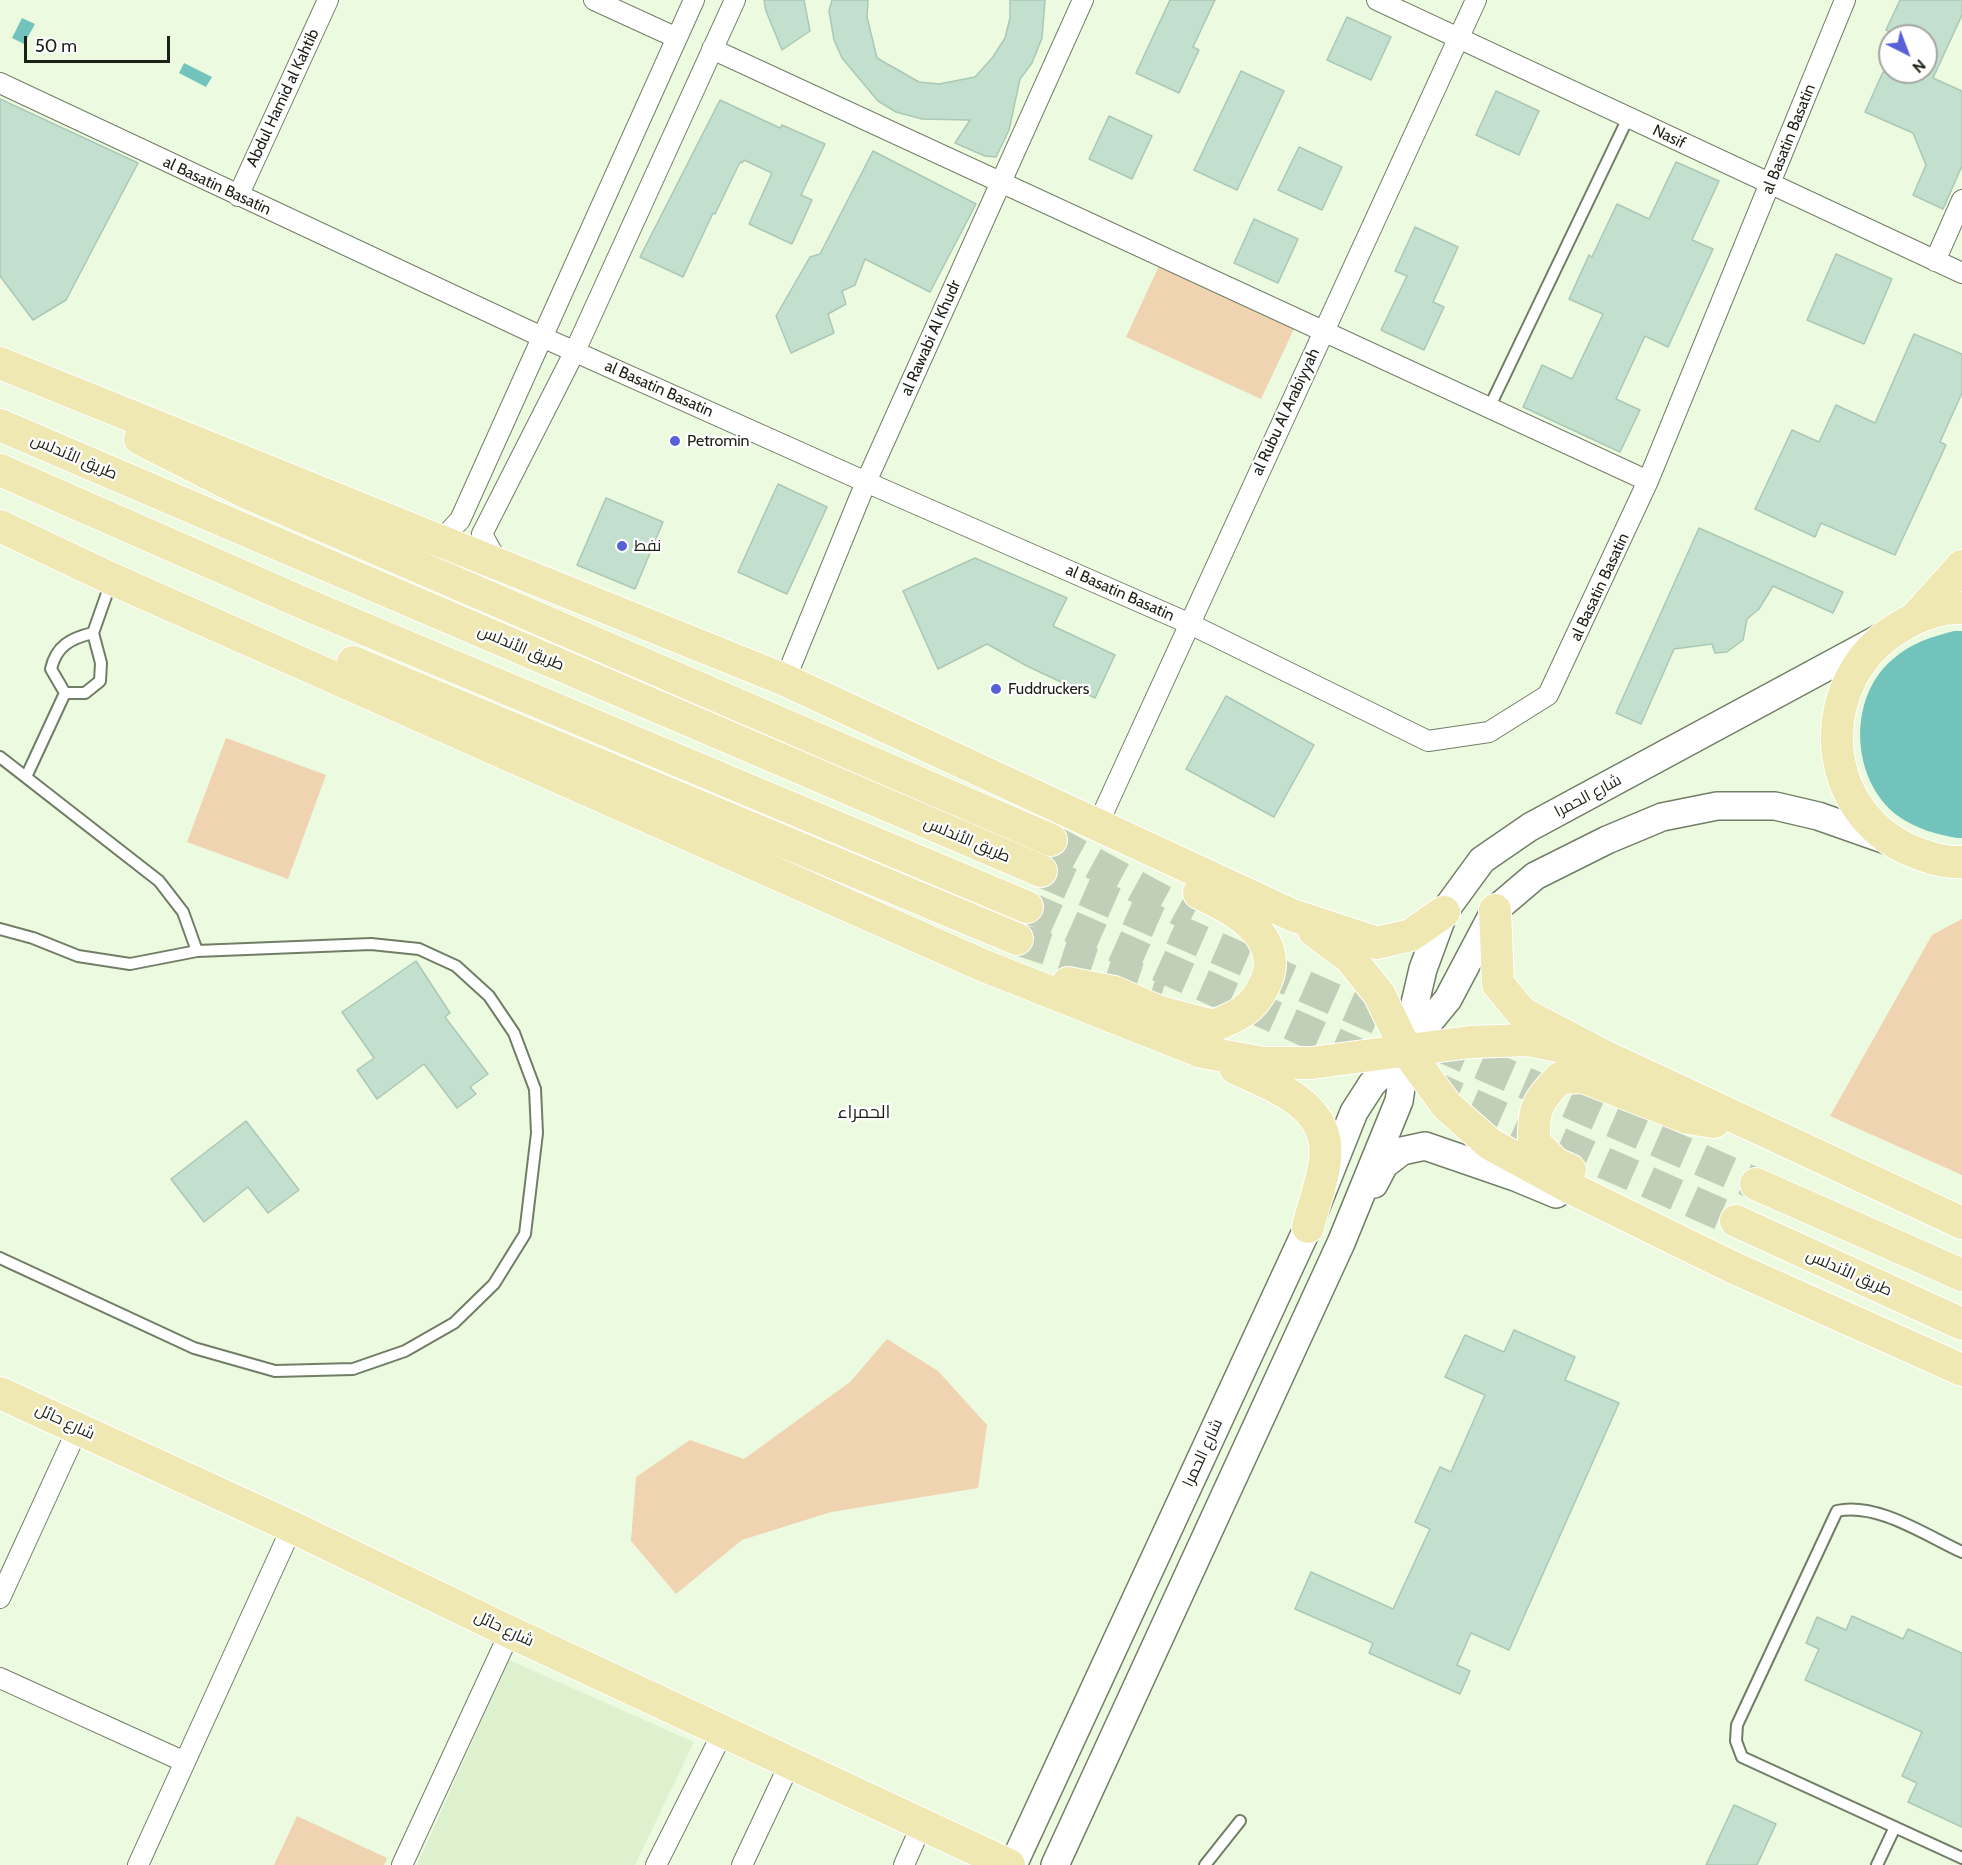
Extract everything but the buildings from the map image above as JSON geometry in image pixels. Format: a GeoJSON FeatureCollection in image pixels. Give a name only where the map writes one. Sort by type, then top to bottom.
{"type":"FeatureCollection","features":[{"type":"Feature","properties":{"kind":"main road"},"geometry":{"type":"LineString","coordinates":[[0,363],[785,680],[1292,915],[1377,943],[1411,935],[1444,912]]}},
{"type":"Feature","properties":{"kind":"main road"},"geometry":{"type":"LineString","coordinates":[[0,368],[243,491],[1051,840]]}},
{"type":"Feature","properties":{"kind":"main road","name":"طريق الأندلس"},"geometry":{"type":"LineString","coordinates":[[0,425],[1041,871]]}},
{"type":"Feature","properties":{"kind":"main road"},"geometry":{"type":"LineString","coordinates":[[0,470],[310,606],[1027,907]]}},
{"type":"Feature","properties":{"kind":"main road"},"geometry":{"type":"LineString","coordinates":[[0,526],[112,579],[982,965],[1202,1052],[1291,1094],[1312,1112],[1324,1133],[1325,1159],[1308,1227]]}},
{"type":"Feature","properties":{"kind":"main road"},"geometry":{"type":"LineString","coordinates":[[1962,566],[1917,616],[1880,638],[1855,668],[1839,704],[1836,744],[1844,782],[1864,816],[1893,842],[1922,856],[1962,862]]}},
{"type":"Feature","properties":{"kind":"main road"},"geometry":{"type":"LineString","coordinates":[[112,579],[177,589],[1017,939]]}},
{"type":"Feature","properties":{"kind":"main road"},"geometry":{"type":"LineString","coordinates":[[1917,616],[1962,608]]}},
{"type":"Feature","properties":{"kind":"main road","name":"شارع الحمرا"},"geometry":{"type":"LineString","coordinates":[[1055,1865],[1341,1243],[1399,1101],[1406,1050],[1423,969],[1444,912],[1482,860],[1530,827],[1880,638]]}},
{"type":"Feature","properties":{"kind":"main road","name":"شارع الحمرا"},"geometry":{"type":"LineString","coordinates":[[1011,1865],[1308,1227],[1354,1113],[1372,1084],[1406,1050],[1448,999],[1495,910],[1535,876],[1607,840],[1662,817],[1718,806],[1775,806],[1818,816],[1893,842]]}},
{"type":"Feature","properties":{"kind":"main road"},"geometry":{"type":"LineString","coordinates":[[982,965],[1114,992],[1160,1012],[1213,1026],[1243,1012],[1262,991],[1269,973],[1269,948],[1251,923],[1219,902],[1149,870],[1098,824]]}},
{"type":"Feature","properties":{"kind":"main road"},"geometry":{"type":"LineString","coordinates":[[1495,910],[1498,984],[1522,1013],[1602,1055],[1962,1223]]}},
{"type":"Feature","properties":{"kind":"main road"},"geometry":{"type":"LineString","coordinates":[[1292,915],[1350,958],[1379,994],[1406,1050],[1447,1106],[1490,1144],[1567,1186],[1732,1267]]}},
{"type":"Feature","properties":{"kind":"main road"},"geometry":{"type":"LineString","coordinates":[[1202,1052],[1264,1064],[1311,1063],[1470,1042],[1529,1040],[1602,1055]]}},
{"type":"Feature","properties":{"kind":"main road"},"geometry":{"type":"LineString","coordinates":[[1732,1267],[1645,1206],[1556,1164],[1534,1142],[1533,1117],[1540,1098],[1560,1078],[1583,1077],[1688,1118],[1763,1130]]}},
{"type":"Feature","properties":{"kind":"main road"},"geometry":{"type":"LineString","coordinates":[[1341,1243],[1384,1165],[1402,1151],[1425,1146],[1515,1177],[1732,1267],[1962,1370]]}},
{"type":"Feature","properties":{"kind":"main road"},"geometry":{"type":"LineString","coordinates":[[1756,1184],[1962,1275]]}},
{"type":"Feature","properties":{"kind":"main road","name":"طريق الأندلس"},"geometry":{"type":"LineString","coordinates":[[1736,1221],[1962,1324]]}},
{"type":"Feature","properties":{"kind":"main road","name":"شارع حائل"},"geometry":{"type":"LineString","coordinates":[[0,1393],[292,1527],[510,1632],[1011,1865]]}},
{"type":"Feature","properties":{"kind":"street","name":"Abdul Hamid al Kahtib"},"geometry":{"type":"LineString","coordinates":[[238,196],[328,0]]}},
{"type":"Feature","properties":{"kind":"street"},"geometry":{"type":"LineString","coordinates":[[594,0],[677,38]]}},
{"type":"Feature","properties":{"kind":"street"},"geometry":{"type":"LineString","coordinates":[[441,540],[460,520],[694,0]]}},
{"type":"Feature","properties":{"kind":"street"},"geometry":{"type":"LineString","coordinates":[[498,563],[482,534],[575,351],[735,0]]}},
{"type":"Feature","properties":{"kind":"street","name":"al Rawabi Al Khudr"},"geometry":{"type":"LineString","coordinates":[[785,680],[866,482],[1083,0]]}},
{"type":"Feature","properties":{"kind":"street","name":"Nasif"},"geometry":{"type":"LineString","coordinates":[[1377,0],[1771,186],[1962,273]]}},
{"type":"Feature","properties":{"kind":"street","name":"al Rubu Al Arabiyyah"},"geometry":{"type":"LineString","coordinates":[[1098,824],[1188,623],[1476,0]]}},
{"type":"Feature","properties":{"kind":"street","name":"al Basatin Basatin"},"geometry":{"type":"LineString","coordinates":[[0,83],[542,337],[1188,623],[1428,741],[1489,732],[1548,695],[1648,481],[1771,186],[1845,0]]}},
{"type":"Feature","properties":{"kind":"street"},"geometry":{"type":"LineString","coordinates":[[712,49],[1648,481]]}},
{"type":"Feature","properties":{"kind":"street"},"geometry":{"type":"LineString","coordinates":[[1935,261],[1962,200]]}},
{"type":"Feature","properties":{"kind":"street"},"geometry":{"type":"LineString","coordinates":[[0,1598],[78,1428]]}},
{"type":"Feature","properties":{"kind":"street"},"geometry":{"type":"LineString","coordinates":[[138,1865],[292,1527]]}},
{"type":"Feature","properties":{"kind":"street"},"geometry":{"type":"LineString","coordinates":[[402,1865],[510,1632]]}},
{"type":"Feature","properties":{"kind":"street"},"geometry":{"type":"LineString","coordinates":[[0,1678],[184,1762]]}},
{"type":"Feature","properties":{"kind":"street"},"geometry":{"type":"LineString","coordinates":[[656,1865],[723,1730]]}},
{"type":"Feature","properties":{"kind":"street"},"geometry":{"type":"LineString","coordinates":[[742,1865],[791,1761]]}},
{"type":"Feature","properties":{"kind":"street"},"geometry":{"type":"LineString","coordinates":[[904,1865],[922,1824]]}},
{"type":"Feature","properties":{"kind":"lane"},"geometry":{"type":"LineString","coordinates":[[1490,408],[1628,118]]}},
{"type":"Feature","properties":{"kind":"lane"},"geometry":{"type":"LineString","coordinates":[[65,693],[85,693],[100,681],[101,663],[93,633],[112,579]]}},
{"type":"Feature","properties":{"kind":"lane"},"geometry":{"type":"LineString","coordinates":[[65,693],[51,669],[54,656],[70,639],[93,633]]}},
{"type":"Feature","properties":{"kind":"lane"},"geometry":{"type":"LineString","coordinates":[[26,777],[65,693]]}},
{"type":"Feature","properties":{"kind":"lane"},"geometry":{"type":"LineString","coordinates":[[0,757],[159,881],[183,912],[197,951]]}},
{"type":"Feature","properties":{"kind":"lane"},"geometry":{"type":"LineString","coordinates":[[0,929],[33,938],[78,956],[130,964],[197,951],[371,944],[418,949],[456,966],[489,996],[514,1033],[535,1089],[537,1133],[525,1234],[494,1284],[454,1323],[405,1351],[354,1369],[275,1371],[194,1348],[0,1258]]}},
{"type":"Feature","properties":{"kind":"lane"},"geometry":{"type":"LineString","coordinates":[[1960,1860],[1895,1827],[1742,1757],[1736,1741],[1737,1725],[1837,1511],[1853,1507],[1874,1511],[1962,1552]]}},
{"type":"Feature","properties":{"kind":"lane"},"geometry":{"type":"LineString","coordinates":[[1205,1865],[1240,1821]]}},
{"type":"Feature","properties":{"kind":"lane"},"geometry":{"type":"LineString","coordinates":[[1876,1865],[1895,1827]]}},
{"type":"Feature","properties":{"kind":"shaded area"},"geometry":{"type":"Polygon","coordinates":[[[1159,266],[1294,329],[1261,399],[1126,337],[1159,266]]]}},
{"type":"Feature","properties":{"kind":"shaded area"},"geometry":{"type":"Polygon","coordinates":[[[226,738],[326,775],[288,879],[187,842],[226,738]]]}},
{"type":"Feature","properties":{"kind":"shaded area"},"geometry":{"type":"Polygon","coordinates":[[[1962,919],[1962,1175],[1830,1116],[1932,935],[1962,919]]]}},
{"type":"Feature","properties":{"kind":"shaded area"},"geometry":{"type":"Polygon","coordinates":[[[887,1339],[938,1371],[987,1425],[978,1488],[831,1512],[742,1540],[676,1594],[631,1541],[636,1477],[690,1440],[744,1459],[850,1382],[887,1339]]]}},
{"type":"Feature","properties":{"kind":"shaded area"},"geometry":{"type":"Polygon","coordinates":[[[509,1660],[694,1742],[635,1865],[417,1865],[509,1660]]]}},
{"type":"Feature","properties":{"kind":"shaded area"},"geometry":{"type":"Polygon","coordinates":[[[297,1816],[387,1858],[384,1865],[274,1865],[297,1816]]]}},
{"type":"Feature","properties":{"kind":"water"},"geometry":{"type":"Polygon","coordinates":[[[22,18],[35,24],[24,44],[12,38],[22,18]]]}},
{"type":"Feature","properties":{"kind":"water"},"geometry":{"type":"Polygon","coordinates":[[[184,63],[212,77],[206,87],[179,73],[184,63]]]}},
{"type":"Feature","properties":{"kind":"water"},"geometry":{"type":"Polygon","coordinates":[[[1962,631],[1962,838],[1919,828],[1898,816],[1882,800],[1870,782],[1863,761],[1860,738],[1862,716],[1868,694],[1878,675],[1893,659],[1907,649],[1929,638],[1962,631]]]}},
{"type":"Feature","properties":{"kind":"tunnel"},"geometry":{"type":"LineString","coordinates":[[1051,840],[1192,917]]}},
{"type":"Feature","properties":{"kind":"tunnel"},"geometry":{"type":"LineString","coordinates":[[1041,871],[1756,1184]]}},
{"type":"Feature","properties":{"kind":"tunnel"},"geometry":{"type":"LineString","coordinates":[[1027,907],[1374,1061]]}},
{"type":"Feature","properties":{"kind":"tunnel"},"geometry":{"type":"LineString","coordinates":[[1017,939],[1164,987]]}},
{"type":"Feature","properties":{"kind":"tunnel"},"geometry":{"type":"LineString","coordinates":[[1428,1085],[1736,1221]]}},
{"type":"Feature","properties":{"kind":"place","name":"Petromin"},"geometry":{"type":"Point","coordinates":[675,441]}},
{"type":"Feature","properties":{"kind":"place","name":"نفط"},"geometry":{"type":"Point","coordinates":[622,546]}},
{"type":"Feature","properties":{"kind":"place","name":"Fuddruckers"},"geometry":{"type":"Point","coordinates":[996,689]}},
{"type":"Feature","properties":{"kind":"district","name":"الحمراء"},"geometry":{"type":"Point","coordinates":[864,1113]}}]}
